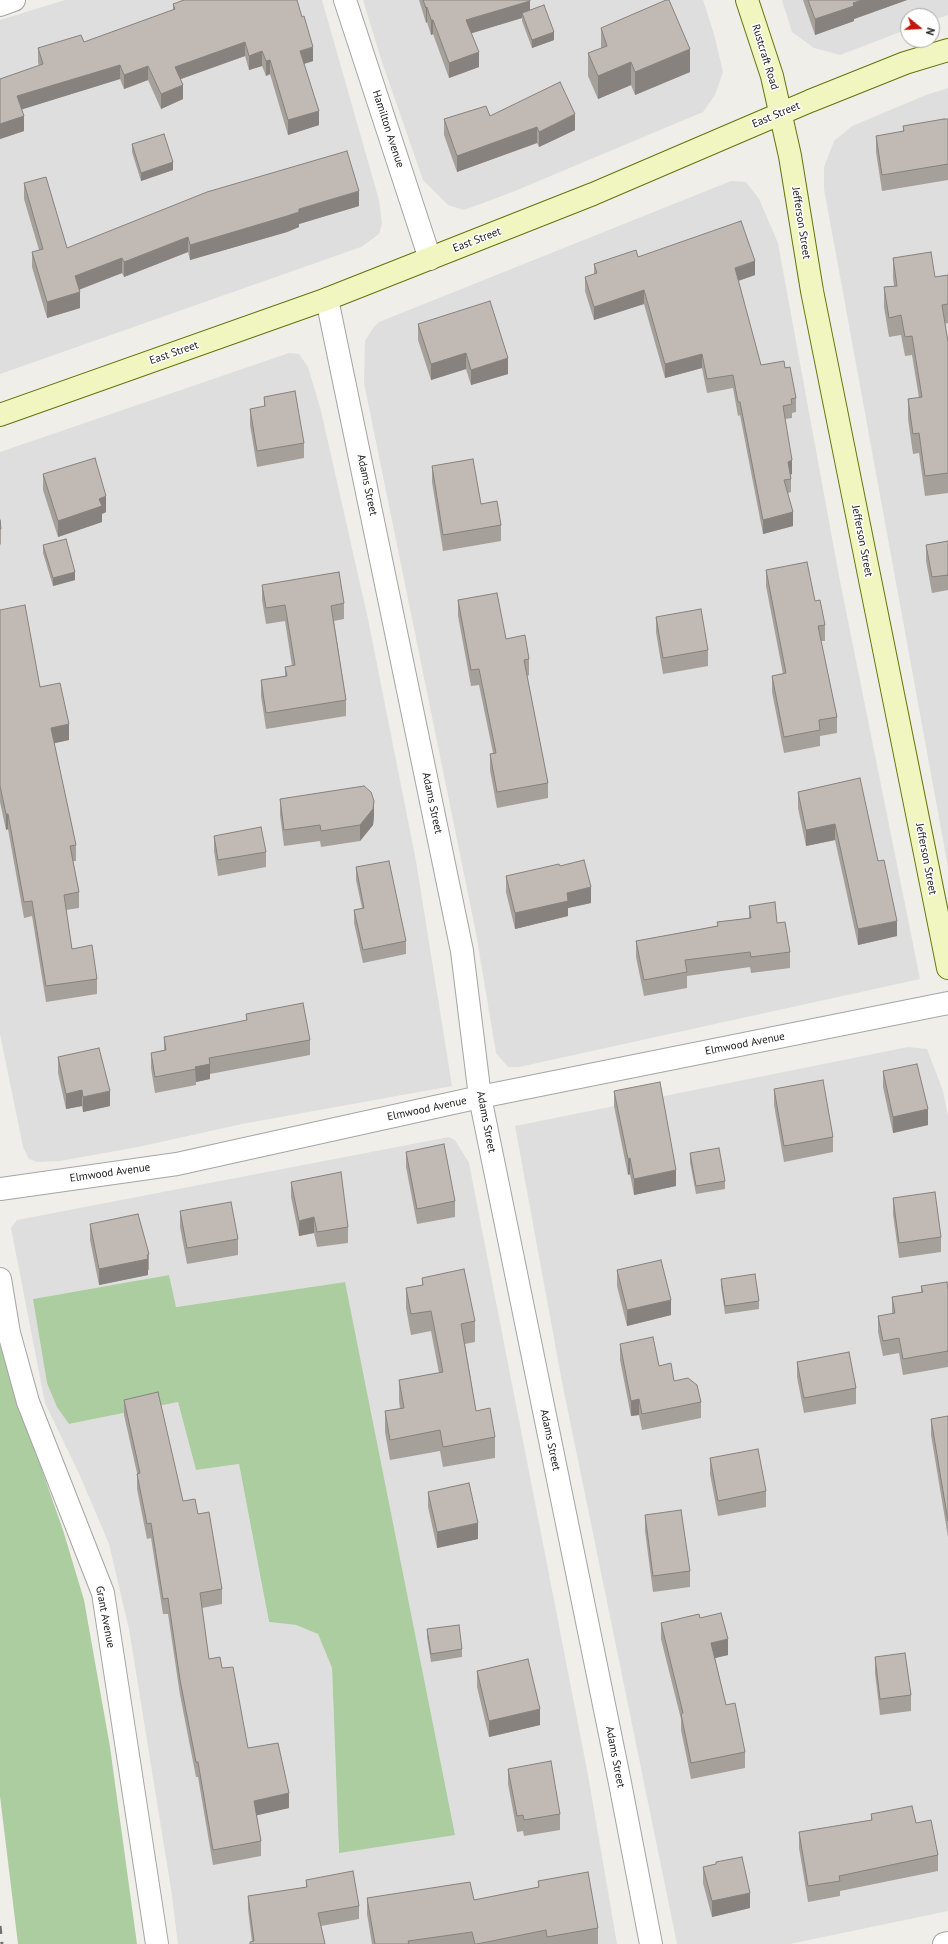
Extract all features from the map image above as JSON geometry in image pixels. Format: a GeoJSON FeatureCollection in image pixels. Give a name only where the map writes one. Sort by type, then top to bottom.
{"type":"FeatureCollection","features":[{"type":"Feature","properties":{"kind":"main road","name":"Rustcraft Road"},"geometry":{"type":"LineString","coordinates":[[747,0],[772,76],[780,114]]}},
{"type":"Feature","properties":{"kind":"main road","name":"East Street"},"geometry":{"type":"LineString","coordinates":[[0,415],[327,299],[593,194],[780,114],[905,64],[948,50]]}},
{"type":"Feature","properties":{"kind":"main road","name":"Jefferson Street"},"geometry":{"type":"LineString","coordinates":[[780,114],[790,156],[812,291],[948,968]]}},
{"type":"Feature","properties":{"kind":"street"},"geometry":{"type":"LineString","coordinates":[[0,4],[14,0]]}},
{"type":"Feature","properties":{"kind":"street","name":"Hamilton Avenue"},"geometry":{"type":"LineString","coordinates":[[345,0],[430,259]]}},
{"type":"Feature","properties":{"kind":"street","name":"Adams Street"},"geometry":{"type":"LineString","coordinates":[[327,299],[462,951],[480,1097],[617,1767],[651,1944]]}},
{"type":"Feature","properties":{"kind":"street","name":"Elmwood Avenue"},"geometry":{"type":"LineString","coordinates":[[0,1188],[176,1164],[480,1097],[948,1003]]}},
{"type":"Feature","properties":{"kind":"street","name":"Grant Avenue"},"geometry":{"type":"LineString","coordinates":[[0,1279],[9,1333],[28,1402],[103,1593],[157,1944]]}},
{"type":"Feature","properties":{"kind":"street"},"geometry":{"type":"LineString","coordinates":[[944,1944],[948,1943]]}},
{"type":"Feature","properties":{"kind":"shaded area"},"geometry":{"type":"Polygon","coordinates":[[[65,0],[322,0],[379,200],[382,224],[379,234],[361,247],[0,374],[0,20],[65,0]]]}},
{"type":"Feature","properties":{"kind":"shaded area"},"geometry":{"type":"Polygon","coordinates":[[[363,0],[703,0],[714,34],[723,72],[715,95],[703,112],[510,193],[464,210],[448,205],[423,180],[382,62],[363,0]]]}},
{"type":"Feature","properties":{"kind":"shaded area"},"geometry":{"type":"Polygon","coordinates":[[[782,0],[948,0],[948,15],[940,18],[940,8],[900,8],[900,32],[840,55],[814,48],[792,32],[782,0]]]}},
{"type":"Feature","properties":{"kind":"shaded area"},"geometry":{"type":"Polygon","coordinates":[[[948,88],[948,867],[824,189],[824,167],[834,141],[852,126],[926,95],[948,88]]]}},
{"type":"Feature","properties":{"kind":"shaded area"},"geometry":{"type":"Polygon","coordinates":[[[731,181],[746,182],[759,199],[778,243],[839,576],[920,979],[519,1067],[508,1067],[496,1053],[476,933],[364,383],[365,341],[373,328],[379,322],[731,181]]]}},
{"type":"Feature","properties":{"kind":"shaded area"},"geometry":{"type":"Polygon","coordinates":[[[289,353],[299,354],[308,367],[321,411],[368,619],[416,861],[452,1086],[242,1124],[138,1147],[60,1161],[38,1162],[29,1159],[23,1147],[0,1034],[0,452],[289,353]]]}},
{"type":"Feature","properties":{"kind":"shaded area"},"geometry":{"type":"Polygon","coordinates":[[[908,1047],[927,1049],[943,1091],[948,1116],[948,1911],[790,1944],[677,1944],[562,1382],[515,1126],[908,1047]]]}},
{"type":"Feature","properties":{"kind":"shaded area"},"geometry":{"type":"Polygon","coordinates":[[[449,1137],[455,1140],[469,1163],[588,1775],[617,1944],[178,1944],[171,1889],[129,1629],[109,1544],[81,1478],[45,1403],[11,1228],[17,1220],[449,1137]],[[169,1275],[34,1299],[47,1383],[69,1424],[178,1402],[196,1470],[239,1464],[269,1622],[296,1625],[318,1634],[332,1668],[339,1853],[345,1282],[175,1307],[169,1275]]]}},
{"type":"Feature","properties":{"kind":"green space"},"geometry":{"type":"Polygon","coordinates":[[[169,1275],[176,1307],[345,1282],[455,1835],[339,1853],[332,1668],[318,1634],[296,1625],[269,1622],[239,1464],[196,1470],[178,1402],[69,1424],[57,1407],[47,1383],[33,1299],[169,1275]]]}},
{"type":"Feature","properties":{"kind":"green space"},"geometry":{"type":"Polygon","coordinates":[[[0,1338],[15,1393],[63,1530],[84,1600],[110,1747],[137,1944],[18,1944],[0,1796],[0,1338]]]}},
{"type":"Feature","properties":{"kind":"building"},"geometry":{"type":"Polygon","coordinates":[[[184,0],[297,0],[302,17],[304,16],[313,47],[300,51],[319,111],[288,120],[270,60],[266,61],[262,51],[249,56],[245,42],[175,67],[183,85],[161,94],[148,66],[124,75],[120,65],[17,96],[24,116],[0,124],[0,79],[43,64],[38,48],[81,35],[84,42],[175,9],[173,4],[184,0]]]}},
{"type":"Feature","properties":{"kind":"building"},"geometry":{"type":"Polygon","coordinates":[[[423,0],[530,1],[466,20],[479,52],[449,63],[433,20],[431,20],[423,0]]]}},
{"type":"Feature","properties":{"kind":"building"},"geometry":{"type":"Polygon","coordinates":[[[669,0],[690,49],[635,72],[631,62],[598,76],[588,53],[607,46],[601,28],[669,0]]]}},
{"type":"Feature","properties":{"kind":"building"},"geometry":{"type":"Polygon","coordinates":[[[808,0],[862,0],[853,3],[854,6],[815,19],[808,0]]]}},
{"type":"Feature","properties":{"kind":"building"},"geometry":{"type":"Polygon","coordinates":[[[544,5],[554,32],[532,40],[522,13],[544,5]]]}},
{"type":"Feature","properties":{"kind":"building"},"geometry":{"type":"Polygon","coordinates":[[[560,82],[575,114],[539,132],[537,127],[457,156],[444,119],[486,106],[490,116],[560,82]]]}},
{"type":"Feature","properties":{"kind":"building"},"geometry":{"type":"Polygon","coordinates":[[[948,119],[948,164],[882,175],[876,136],[904,131],[903,126],[948,119]]]}},
{"type":"Feature","properties":{"kind":"building"},"geometry":{"type":"Polygon","coordinates":[[[164,134],[173,162],[141,173],[132,144],[164,134]]]}},
{"type":"Feature","properties":{"kind":"building"},"geometry":{"type":"Polygon","coordinates":[[[347,151],[359,191],[299,209],[299,212],[287,216],[190,245],[188,237],[124,262],[122,258],[75,276],[80,292],[47,302],[32,252],[43,249],[24,183],[46,177],[67,248],[207,192],[347,151]]]}},
{"type":"Feature","properties":{"kind":"building"},"geometry":{"type":"Polygon","coordinates":[[[741,221],[755,261],[735,268],[761,365],[784,361],[785,368],[790,367],[796,398],[791,399],[792,404],[783,406],[792,460],[788,462],[791,479],[784,480],[793,512],[763,520],[740,402],[738,402],[733,375],[707,379],[702,354],[665,364],[644,290],[594,307],[585,277],[597,273],[594,264],[636,250],[638,257],[741,221]]]}},
{"type":"Feature","properties":{"kind":"building"},"geometry":{"type":"Polygon","coordinates":[[[931,252],[935,277],[948,275],[948,304],[942,305],[948,342],[948,473],[925,476],[919,433],[913,434],[908,399],[922,397],[912,336],[905,337],[901,315],[889,318],[884,287],[897,286],[893,258],[931,252]]]}},
{"type":"Feature","properties":{"kind":"building"},"geometry":{"type":"Polygon","coordinates":[[[490,301],[508,358],[471,370],[466,353],[431,364],[418,324],[490,301]]]}},
{"type":"Feature","properties":{"kind":"building"},"geometry":{"type":"Polygon","coordinates":[[[295,391],[304,443],[257,451],[250,409],[265,406],[264,397],[295,391]]]}},
{"type":"Feature","properties":{"kind":"building"},"geometry":{"type":"Polygon","coordinates":[[[95,458],[106,496],[99,499],[102,506],[58,521],[43,474],[95,458]]]}},
{"type":"Feature","properties":{"kind":"building"},"geometry":{"type":"Polygon","coordinates":[[[473,459],[481,504],[497,501],[501,525],[443,535],[432,466],[473,459]]]}},
{"type":"Feature","properties":{"kind":"building"},"geometry":{"type":"Polygon","coordinates":[[[66,539],[75,572],[53,578],[43,545],[66,539]]]}},
{"type":"Feature","properties":{"kind":"building"},"geometry":{"type":"Polygon","coordinates":[[[948,541],[948,575],[932,577],[926,545],[948,541]]]}},
{"type":"Feature","properties":{"kind":"building"},"geometry":{"type":"Polygon","coordinates":[[[807,562],[815,601],[820,600],[825,625],[818,626],[837,717],[819,720],[820,730],[784,737],[772,676],[786,673],[766,570],[807,562]]]}},
{"type":"Feature","properties":{"kind":"building"},"geometry":{"type":"Polygon","coordinates":[[[339,572],[344,603],[331,606],[346,700],[266,713],[261,680],[287,676],[285,667],[295,665],[285,605],[266,608],[262,585],[339,572]]]}},
{"type":"Feature","properties":{"kind":"building"},"geometry":{"type":"Polygon","coordinates":[[[497,593],[506,639],[525,635],[529,659],[524,660],[548,783],[497,792],[490,754],[496,753],[479,669],[471,670],[458,600],[497,593]]]}},
{"type":"Feature","properties":{"kind":"building"},"geometry":{"type":"Polygon","coordinates":[[[25,605],[40,687],[60,683],[69,724],[51,728],[76,845],[70,846],[79,892],[64,895],[72,949],[92,945],[97,979],[46,986],[32,901],[24,902],[8,814],[6,814],[0,786],[0,610],[25,605]]]}},
{"type":"Feature","properties":{"kind":"building"},"geometry":{"type":"Polygon","coordinates":[[[701,609],[708,650],[663,658],[656,617],[701,609]]]}},
{"type":"Feature","properties":{"kind":"building"},"geometry":{"type":"Polygon","coordinates":[[[860,778],[878,861],[884,860],[897,921],[858,929],[835,824],[806,830],[798,792],[860,778]]]}},
{"type":"Feature","properties":{"kind":"building"},"geometry":{"type":"Polygon","coordinates":[[[364,786],[371,792],[374,801],[373,809],[360,825],[321,831],[320,825],[284,830],[280,799],[364,786]]]}},
{"type":"Feature","properties":{"kind":"building"},"geometry":{"type":"Polygon","coordinates":[[[261,827],[266,852],[218,860],[214,836],[261,827]]]}},
{"type":"Feature","properties":{"kind":"building"},"geometry":{"type":"Polygon","coordinates":[[[584,860],[591,887],[567,893],[568,901],[515,913],[506,876],[584,860]]]}},
{"type":"Feature","properties":{"kind":"building"},"geometry":{"type":"Polygon","coordinates":[[[389,861],[406,941],[363,950],[354,910],[364,908],[356,867],[389,861]]]}},
{"type":"Feature","properties":{"kind":"building"},"geometry":{"type":"Polygon","coordinates":[[[775,902],[777,923],[785,922],[790,952],[751,957],[750,952],[685,960],[687,972],[644,980],[636,941],[718,926],[717,922],[751,918],[749,906],[775,902]]]}},
{"type":"Feature","properties":{"kind":"building"},"geometry":{"type":"Polygon","coordinates":[[[303,1003],[310,1040],[209,1058],[210,1064],[195,1067],[196,1069],[155,1077],[151,1053],[166,1050],[164,1037],[247,1020],[246,1014],[303,1003]]]}},
{"type":"Feature","properties":{"kind":"building"},"geometry":{"type":"Polygon","coordinates":[[[99,1048],[110,1091],[83,1097],[82,1090],[66,1094],[58,1057],[99,1048]]]}},
{"type":"Feature","properties":{"kind":"building"},"geometry":{"type":"Polygon","coordinates":[[[917,1064],[928,1109],[893,1117],[883,1071],[917,1064]]]}},
{"type":"Feature","properties":{"kind":"building"},"geometry":{"type":"Polygon","coordinates":[[[823,1080],[833,1137],[784,1146],[774,1089],[823,1080]]]}},
{"type":"Feature","properties":{"kind":"building"},"geometry":{"type":"Polygon","coordinates":[[[660,1082],[676,1170],[634,1179],[630,1158],[628,1159],[614,1091],[660,1082]]]}},
{"type":"Feature","properties":{"kind":"building"},"geometry":{"type":"Polygon","coordinates":[[[444,1144],[455,1201],[417,1209],[406,1152],[444,1144]]]}},
{"type":"Feature","properties":{"kind":"building"},"geometry":{"type":"Polygon","coordinates":[[[719,1148],[725,1181],[696,1186],[690,1153],[719,1148]]]}},
{"type":"Feature","properties":{"kind":"building"},"geometry":{"type":"Polygon","coordinates":[[[341,1172],[348,1227],[317,1232],[314,1217],[299,1221],[291,1182],[341,1172]]]}},
{"type":"Feature","properties":{"kind":"building"},"geometry":{"type":"Polygon","coordinates":[[[935,1192],[941,1237],[899,1243],[893,1198],[935,1192]]]}},
{"type":"Feature","properties":{"kind":"building"},"geometry":{"type":"Polygon","coordinates":[[[231,1202],[238,1239],[187,1248],[180,1211],[231,1202]]]}},
{"type":"Feature","properties":{"kind":"building"},"geometry":{"type":"Polygon","coordinates":[[[138,1214],[149,1254],[147,1255],[148,1259],[99,1269],[90,1224],[138,1214]]]}},
{"type":"Feature","properties":{"kind":"building"},"geometry":{"type":"Polygon","coordinates":[[[661,1260],[671,1300],[627,1310],[617,1270],[661,1260]]]}},
{"type":"Feature","properties":{"kind":"building"},"geometry":{"type":"Polygon","coordinates":[[[464,1269],[475,1321],[461,1324],[476,1411],[490,1408],[495,1437],[443,1447],[440,1430],[390,1440],[385,1411],[404,1408],[399,1380],[443,1372],[431,1311],[411,1314],[406,1288],[423,1285],[422,1278],[464,1269]]]}},
{"type":"Feature","properties":{"kind":"building"},"geometry":{"type":"Polygon","coordinates":[[[755,1274],[759,1301],[725,1306],[721,1279],[755,1274]]]}},
{"type":"Feature","properties":{"kind":"building"},"geometry":{"type":"Polygon","coordinates":[[[947,1282],[948,1351],[903,1359],[899,1338],[883,1341],[878,1316],[895,1313],[892,1297],[923,1292],[921,1286],[947,1282]]]}},
{"type":"Feature","properties":{"kind":"building"},"geometry":{"type":"Polygon","coordinates":[[[653,1337],[659,1366],[671,1363],[674,1381],[688,1378],[697,1385],[701,1402],[642,1414],[639,1399],[631,1401],[620,1344],[653,1337]]]}},
{"type":"Feature","properties":{"kind":"building"},"geometry":{"type":"Polygon","coordinates":[[[849,1352],[856,1388],[804,1398],[797,1362],[849,1352]]]}},
{"type":"Feature","properties":{"kind":"building"},"geometry":{"type":"Polygon","coordinates":[[[158,1392],[183,1501],[195,1499],[198,1514],[209,1512],[222,1589],[200,1593],[209,1659],[220,1657],[222,1668],[233,1667],[248,1748],[278,1743],[289,1793],[254,1801],[261,1841],[213,1850],[198,1762],[196,1762],[180,1680],[168,1598],[163,1599],[151,1523],[147,1524],[137,1474],[140,1473],[124,1400],[158,1392]]]}},
{"type":"Feature","properties":{"kind":"building"},"geometry":{"type":"Polygon","coordinates":[[[948,1416],[948,1521],[931,1419],[948,1416]]]}},
{"type":"Feature","properties":{"kind":"building"},"geometry":{"type":"Polygon","coordinates":[[[758,1449],[766,1491],[718,1501],[710,1458],[758,1449]]]}},
{"type":"Feature","properties":{"kind":"building"},"geometry":{"type":"Polygon","coordinates":[[[469,1483],[478,1523],[437,1532],[428,1492],[469,1483]]]}},
{"type":"Feature","properties":{"kind":"building"},"geometry":{"type":"Polygon","coordinates":[[[681,1510],[690,1571],[653,1576],[645,1515],[681,1510]]]}},
{"type":"Feature","properties":{"kind":"building"},"geometry":{"type":"Polygon","coordinates":[[[721,1613],[728,1639],[711,1643],[726,1705],[735,1703],[745,1752],[691,1763],[681,1714],[683,1713],[661,1623],[699,1614],[700,1618],[721,1613]]]}},
{"type":"Feature","properties":{"kind":"building"},"geometry":{"type":"Polygon","coordinates":[[[459,1625],[462,1649],[431,1654],[427,1629],[459,1625]]]}},
{"type":"Feature","properties":{"kind":"building"},"geometry":{"type":"Polygon","coordinates":[[[905,1653],[911,1695],[880,1699],[875,1657],[905,1653]]]}},
{"type":"Feature","properties":{"kind":"building"},"geometry":{"type":"Polygon","coordinates":[[[528,1659],[540,1709],[489,1721],[477,1671],[528,1659]]]}},
{"type":"Feature","properties":{"kind":"building"},"geometry":{"type":"Polygon","coordinates":[[[551,1761],[560,1814],[524,1820],[523,1815],[517,1816],[508,1769],[551,1761]]]}},
{"type":"Feature","properties":{"kind":"building"},"geometry":{"type":"Polygon","coordinates":[[[912,1806],[916,1823],[931,1820],[938,1855],[839,1876],[840,1881],[808,1886],[799,1832],[872,1820],[871,1814],[912,1806]]]}},
{"type":"Feature","properties":{"kind":"building"},"geometry":{"type":"Polygon","coordinates":[[[742,1857],[750,1893],[712,1901],[703,1867],[716,1864],[716,1862],[742,1857]]]}},
{"type":"Feature","properties":{"kind":"building"},"geometry":{"type":"Polygon","coordinates":[[[353,1871],[359,1906],[318,1913],[325,1944],[250,1944],[250,1942],[254,1941],[248,1896],[307,1887],[306,1880],[353,1871]]]}},
{"type":"Feature","properties":{"kind":"building"},"geometry":{"type":"Polygon","coordinates":[[[588,1872],[598,1928],[547,1937],[546,1930],[477,1944],[475,1944],[472,1932],[408,1941],[409,1944],[375,1944],[367,1898],[470,1882],[474,1900],[539,1887],[538,1881],[588,1872]]]}},
{"type":"Feature","properties":{"kind":"railway"},"geometry":{"type":"LineString","coordinates":[[0,1926],[2,1944]]}}]}
